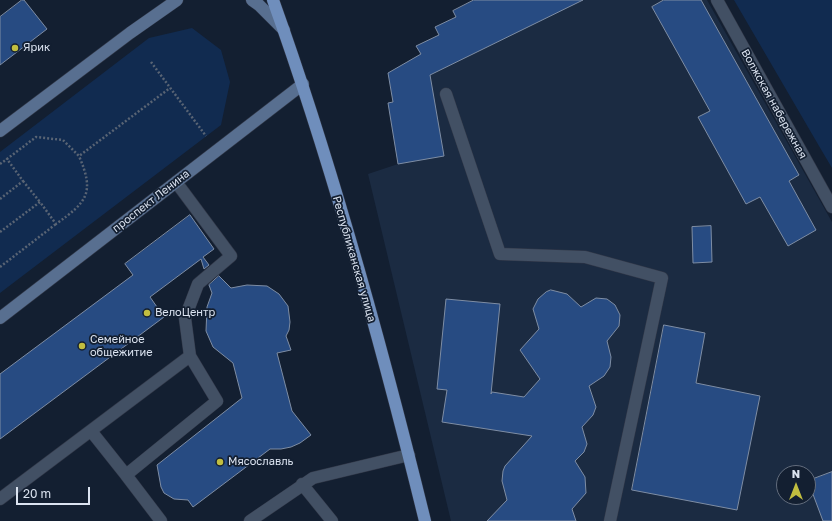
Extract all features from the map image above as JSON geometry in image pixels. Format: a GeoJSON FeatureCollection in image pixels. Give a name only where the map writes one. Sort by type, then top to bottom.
{"type":"FeatureCollection","features":[{"type":"Feature","properties":{"kind":"main road"},"geometry":{"type":"LineString","coordinates":[[0,131],[130,33],[177,0]]}},
{"type":"Feature","properties":{"kind":"main road"},"geometry":{"type":"LineString","coordinates":[[252,0],[284,30]]}},
{"type":"Feature","properties":{"kind":"main road","name":"Республиканская улица"},"geometry":{"type":"LineString","coordinates":[[273,0],[303,84],[363,286],[409,455],[425,521]]}},
{"type":"Feature","properties":{"kind":"main road","name":"проспект Ленина"},"geometry":{"type":"LineString","coordinates":[[0,318],[303,84]]}},
{"type":"Feature","properties":{"kind":"street","name":"Волжская набережная"},"geometry":{"type":"LineString","coordinates":[[717,0],[832,208]]}},
{"type":"Feature","properties":{"kind":"street"},"geometry":{"type":"LineString","coordinates":[[446,94],[500,254],[586,257],[662,278],[610,521]]}},
{"type":"Feature","properties":{"kind":"street"},"geometry":{"type":"LineString","coordinates":[[126,475],[217,402],[190,356],[185,318],[198,284],[231,256],[176,182]]}},
{"type":"Feature","properties":{"kind":"street"},"geometry":{"type":"LineString","coordinates":[[0,499],[190,356]]}},
{"type":"Feature","properties":{"kind":"street"},"geometry":{"type":"LineString","coordinates":[[91,431],[161,521]]}},
{"type":"Feature","properties":{"kind":"street"},"geometry":{"type":"LineString","coordinates":[[250,521],[302,484],[313,478],[409,455]]}},
{"type":"Feature","properties":{"kind":"street"},"geometry":{"type":"LineString","coordinates":[[302,484],[332,521]]}},
{"type":"Feature","properties":{"kind":"path"},"geometry":{"type":"LineString","coordinates":[[151,62],[207,138]]}},
{"type":"Feature","properties":{"kind":"path"},"geometry":{"type":"LineString","coordinates":[[80,156],[170,88]]}},
{"type":"Feature","properties":{"kind":"path"},"geometry":{"type":"LineString","coordinates":[[0,164],[36,137],[63,140],[80,156],[85,168],[88,184],[83,202],[0,267]]}},
{"type":"Feature","properties":{"kind":"path"},"geometry":{"type":"LineString","coordinates":[[6,159],[56,224]]}},
{"type":"Feature","properties":{"kind":"path"},"geometry":{"type":"LineString","coordinates":[[0,199],[23,182]]}},
{"type":"Feature","properties":{"kind":"path"},"geometry":{"type":"LineString","coordinates":[[0,232],[40,202]]}},
{"type":"Feature","properties":{"kind":"shaded area"},"geometry":{"type":"Polygon","coordinates":[[[491,0],[707,0],[832,222],[832,521],[451,521],[368,174],[398,164],[388,103],[393,102],[388,73],[420,55],[416,46],[439,35],[491,0]]]}},
{"type":"Feature","properties":{"kind":"shaded area"},"geometry":{"type":"Polygon","coordinates":[[[734,0],[832,0],[832,168],[819,146],[734,0]]]}},
{"type":"Feature","properties":{"kind":"shaded area"},"geometry":{"type":"Polygon","coordinates":[[[192,28],[221,50],[230,82],[221,125],[0,293],[0,152],[149,38],[192,28]]]}},
{"type":"Feature","properties":{"kind":"building"},"geometry":{"type":"Polygon","coordinates":[[[24,0],[47,29],[0,65],[0,17],[24,0]]]}},
{"type":"Feature","properties":{"kind":"building"},"geometry":{"type":"Polygon","coordinates":[[[474,0],[583,0],[430,75],[444,156],[398,164],[388,103],[393,102],[388,73],[421,54],[416,46],[439,35],[435,27],[456,17],[453,11],[474,0]]]}},
{"type":"Feature","properties":{"kind":"building"},"geometry":{"type":"Polygon","coordinates":[[[664,0],[701,0],[799,175],[789,181],[816,230],[788,246],[760,197],[746,204],[698,117],[710,111],[652,7],[664,0]]]}},
{"type":"Feature","properties":{"kind":"building","name":"Семейное общежитие"},"geometry":{"type":"Polygon","coordinates":[[[190,215],[214,249],[203,257],[209,265],[204,269],[201,259],[150,297],[164,317],[0,439],[0,374],[133,275],[125,264],[190,215]]]}},
{"type":"Feature","properties":{"kind":"building"},"geometry":{"type":"Polygon","coordinates":[[[711,226],[712,262],[693,263],[692,227],[711,226]]]}},
{"type":"Feature","properties":{"kind":"building"},"geometry":{"type":"Polygon","coordinates":[[[219,276],[231,288],[247,285],[267,286],[279,294],[288,306],[290,322],[289,330],[286,336],[291,350],[277,353],[292,411],[311,435],[300,443],[291,447],[270,449],[193,507],[188,500],[174,499],[164,493],[161,487],[157,465],[242,398],[233,363],[213,347],[206,331],[207,307],[212,293],[209,285],[219,276]]]}},
{"type":"Feature","properties":{"kind":"building"},"geometry":{"type":"Polygon","coordinates":[[[551,290],[567,294],[581,307],[596,298],[607,299],[615,305],[620,315],[619,326],[607,341],[611,357],[610,367],[604,376],[589,386],[596,407],[593,415],[582,427],[587,444],[584,452],[575,461],[585,477],[586,493],[572,509],[576,521],[487,521],[507,500],[502,481],[505,466],[532,436],[442,422],[447,390],[437,389],[446,299],[500,304],[491,394],[492,392],[524,397],[540,379],[520,350],[539,329],[533,309],[538,299],[546,292],[551,290]]]}},
{"type":"Feature","properties":{"kind":"building"},"geometry":{"type":"Polygon","coordinates":[[[664,325],[705,333],[696,383],[760,396],[737,510],[632,490],[664,325]]]}},
{"type":"Feature","properties":{"kind":"building"},"geometry":{"type":"Polygon","coordinates":[[[832,472],[832,521],[823,521],[816,502],[816,478],[832,472]]]}},
{"type":"Feature","properties":{"kind":"place","name":"Ярик"},"geometry":{"type":"Point","coordinates":[15,48]}},
{"type":"Feature","properties":{"kind":"place","name":"ВелоЦентр"},"geometry":{"type":"Point","coordinates":[147,313]}},
{"type":"Feature","properties":{"kind":"place","name":"Семейное общежитие"},"geometry":{"type":"Point","coordinates":[82,346]}},
{"type":"Feature","properties":{"kind":"place","name":"Мясославль"},"geometry":{"type":"Point","coordinates":[220,462]}}]}
